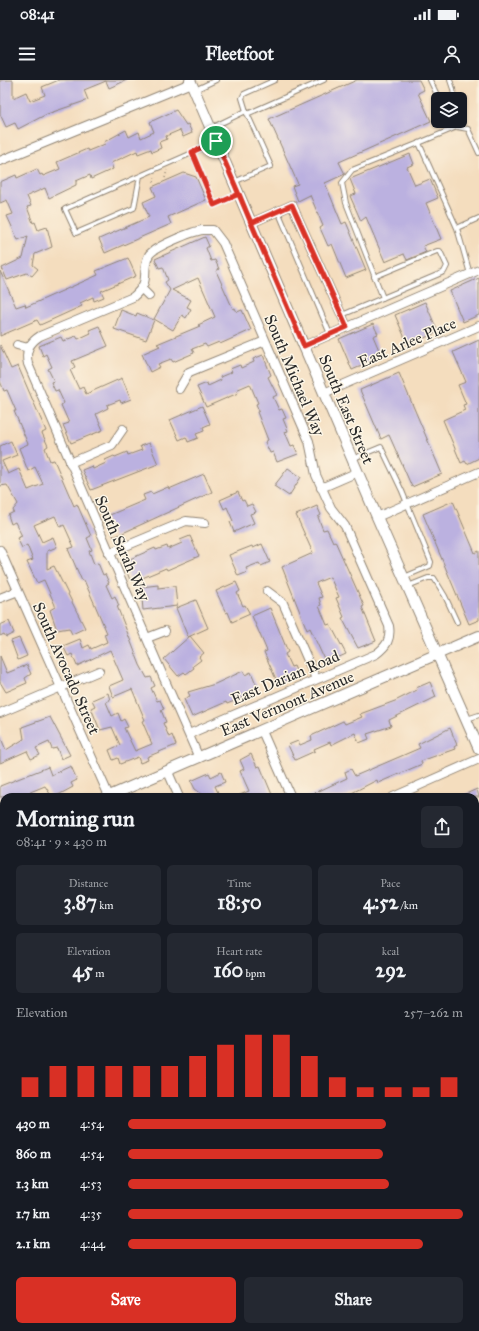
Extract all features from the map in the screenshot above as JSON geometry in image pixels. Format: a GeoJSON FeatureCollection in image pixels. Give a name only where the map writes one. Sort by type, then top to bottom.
{"type":"FeatureCollection","features":[{"type":"Feature","properties":{"kind":"street","name":"South East Street"},"geometry":{"type":"LineString","coordinates":[[192,84],[377,517],[479,749]]}},
{"type":"Feature","properties":{"kind":"street"},"geometry":{"type":"LineString","coordinates":[[0,160],[192,84]]}},
{"type":"Feature","properties":{"kind":"street"},"geometry":{"type":"LineString","coordinates":[[251,223],[292,205],[347,327]]}},
{"type":"Feature","properties":{"kind":"street","name":"South Michael Way"},"geometry":{"type":"LineString","coordinates":[[142,289],[145,281],[147,261],[150,254],[157,248],[194,232],[212,230],[223,243],[309,441],[312,464],[322,488],[331,508],[345,526],[389,626],[389,642]]}},
{"type":"Feature","properties":{"kind":"street"},"geometry":{"type":"LineString","coordinates":[[304,346],[479,270]]}},
{"type":"Feature","properties":{"kind":"street"},"geometry":{"type":"LineString","coordinates":[[17,346],[28,348],[33,340],[40,336],[133,297],[142,289],[149,296]]}},
{"type":"Feature","properties":{"kind":"street","name":"East Arlee Place"},"geometry":{"type":"LineString","coordinates":[[324,393],[479,326]]}},
{"type":"Feature","properties":{"kind":"street"},"geometry":{"type":"LineString","coordinates":[[179,389],[189,372],[265,341]]}},
{"type":"Feature","properties":{"kind":"street","name":"South Sarah Way"},"geometry":{"type":"LineString","coordinates":[[28,348],[26,356],[28,364],[199,758]]}},
{"type":"Feature","properties":{"kind":"street"},"geometry":{"type":"LineString","coordinates":[[70,463],[112,445],[123,428]]}},
{"type":"Feature","properties":{"kind":"street"},"geometry":{"type":"LineString","coordinates":[[322,488],[358,472]]}},
{"type":"Feature","properties":{"kind":"street"},"geometry":{"type":"LineString","coordinates":[[377,517],[479,472]]}},
{"type":"Feature","properties":{"kind":"street"},"geometry":{"type":"LineString","coordinates":[[110,553],[186,521],[205,523]]}},
{"type":"Feature","properties":{"kind":"street","name":"South Avocado Street"},"geometry":{"type":"LineString","coordinates":[[0,550],[106,793]]}},
{"type":"Feature","properties":{"kind":"street"},"geometry":{"type":"LineString","coordinates":[[0,598],[18,591]]}},
{"type":"Feature","properties":{"kind":"street"},"geometry":{"type":"LineString","coordinates":[[267,591],[283,603],[316,679]]}},
{"type":"Feature","properties":{"kind":"street"},"geometry":{"type":"LineString","coordinates":[[147,638],[165,631]]}},
{"type":"Feature","properties":{"kind":"street","name":"East Vermont Avenue"},"geometry":{"type":"LineString","coordinates":[[118,793],[479,636]]}},
{"type":"Feature","properties":{"kind":"street","name":"East Darian Road"},"geometry":{"type":"LineString","coordinates":[[189,734],[376,654],[384,649],[389,642]]}},
{"type":"Feature","properties":{"kind":"street"},"geometry":{"type":"LineString","coordinates":[[0,713],[99,671]]}},
{"type":"Feature","properties":{"kind":"street"},"geometry":{"type":"LineString","coordinates":[[262,731],[290,793]]}},
{"type":"Feature","properties":{"kind":"street"},"geometry":{"type":"LineString","coordinates":[[401,793],[479,759]]}},
{"type":"Feature","properties":{"kind":"street"},"geometry":{"type":"LineString","coordinates":[[168,772],[177,793]]}},
{"type":"Feature","properties":{"kind":"lane"},"geometry":{"type":"LineString","coordinates":[[192,84],[216,80]]}},
{"type":"Feature","properties":{"kind":"lane"},"geometry":{"type":"LineString","coordinates":[[234,182],[271,166],[247,113],[242,98],[244,94],[275,80]]}},
{"type":"Feature","properties":{"kind":"lane"},"geometry":{"type":"LineString","coordinates":[[211,128],[324,80]]}},
{"type":"Feature","properties":{"kind":"lane"},"geometry":{"type":"LineString","coordinates":[[430,80],[436,92]]}},
{"type":"Feature","properties":{"kind":"lane"},"geometry":{"type":"LineString","coordinates":[[450,80],[453,92]]}},
{"type":"Feature","properties":{"kind":"lane"},"geometry":{"type":"LineString","coordinates":[[383,298],[343,197],[342,183],[352,170],[457,127],[468,129],[479,152]]}},
{"type":"Feature","properties":{"kind":"lane"},"geometry":{"type":"LineString","coordinates":[[140,176],[134,208],[76,233],[65,209],[216,141]]}},
{"type":"Feature","properties":{"kind":"lane"},"geometry":{"type":"LineString","coordinates":[[419,142],[457,228],[470,274]]}},
{"type":"Feature","properties":{"kind":"lane"},"geometry":{"type":"LineString","coordinates":[[192,152],[214,205],[239,194]]}},
{"type":"Feature","properties":{"kind":"lane"},"geometry":{"type":"LineString","coordinates":[[278,211],[330,335]]}},
{"type":"Feature","properties":{"kind":"lane"},"geometry":{"type":"LineString","coordinates":[[457,228],[479,218]]}},
{"type":"Feature","properties":{"kind":"lane"},"geometry":{"type":"LineString","coordinates":[[342,315],[444,272],[448,266],[442,254],[438,251],[374,276]]}},
{"type":"Feature","properties":{"kind":"lane"},"geometry":{"type":"LineString","coordinates":[[352,459],[381,447],[407,504],[431,562],[427,567],[406,582]]}},
{"type":"Feature","properties":{"kind":"lane"},"geometry":{"type":"LineString","coordinates":[[406,582],[434,578],[445,596],[457,622]]}},
{"type":"Feature","properties":{"kind":"lane"},"geometry":{"type":"LineString","coordinates":[[467,719],[479,715]]}},
{"type":"Feature","properties":{"kind":"path"},"geometry":{"type":"LineString","coordinates":[[165,178],[168,169]]}},
{"type":"Feature","properties":{"kind":"path"},"geometry":{"type":"LineString","coordinates":[[154,182],[157,173]]}},
{"type":"Feature","properties":{"kind":"building"},"geometry":{"type":"Polygon","coordinates":[[[0,80],[13,80],[13,98],[26,92],[30,101],[45,95],[42,87],[59,80],[127,80],[109,88],[106,81],[84,90],[88,100],[47,114],[18,129],[15,123],[6,127],[0,114],[0,80]]]}},
{"type":"Feature","properties":{"kind":"building"},"geometry":{"type":"Polygon","coordinates":[[[357,80],[419,80],[424,90],[418,93],[431,121],[339,162],[345,174],[325,183],[342,224],[346,222],[366,270],[346,278],[332,244],[328,246],[320,228],[323,226],[310,195],[298,201],[292,186],[298,184],[269,119],[357,80]]]}},
{"type":"Feature","properties":{"kind":"building"},"geometry":{"type":"Polygon","coordinates":[[[176,110],[186,125],[188,124],[192,133],[183,137],[180,130],[166,136],[167,139],[159,142],[161,148],[152,152],[151,149],[138,154],[137,151],[111,163],[113,169],[91,179],[90,175],[76,181],[76,185],[49,198],[45,188],[27,196],[31,206],[27,207],[33,223],[35,222],[38,230],[47,227],[52,247],[35,254],[33,265],[38,269],[32,276],[27,273],[7,280],[2,268],[23,258],[28,236],[18,240],[7,216],[13,214],[7,200],[0,203],[0,182],[16,175],[17,178],[37,169],[40,175],[42,174],[43,176],[60,169],[57,162],[87,149],[88,151],[105,144],[104,142],[126,130],[129,137],[139,132],[141,138],[154,132],[150,122],[176,110]]]}},
{"type":"Feature","properties":{"kind":"building"},"geometry":{"type":"Polygon","coordinates":[[[410,154],[414,164],[407,167],[415,185],[430,179],[438,198],[426,203],[441,239],[423,246],[426,252],[407,260],[404,254],[385,262],[366,217],[361,221],[350,196],[356,194],[350,179],[410,154]]]}},
{"type":"Feature","properties":{"kind":"building"},"geometry":{"type":"Polygon","coordinates":[[[184,173],[196,177],[206,200],[168,217],[171,224],[105,253],[99,239],[149,217],[143,202],[156,196],[152,187],[184,173]]]}},
{"type":"Feature","properties":{"kind":"building"},"geometry":{"type":"Polygon","coordinates":[[[205,237],[209,246],[206,248],[211,261],[215,260],[219,269],[216,271],[233,309],[235,308],[237,312],[242,310],[251,330],[220,344],[219,342],[207,347],[205,344],[192,349],[194,353],[173,362],[171,359],[158,364],[160,367],[150,372],[142,354],[160,346],[157,344],[200,326],[198,325],[215,317],[198,278],[172,290],[191,300],[187,307],[191,309],[186,318],[182,315],[173,330],[154,319],[170,290],[165,282],[168,280],[163,267],[159,268],[155,259],[205,237]]]}},
{"type":"Feature","properties":{"kind":"building"},"geometry":{"type":"Polygon","coordinates":[[[128,258],[136,276],[101,291],[104,297],[94,301],[93,297],[80,303],[82,306],[40,325],[37,320],[0,336],[0,271],[16,307],[25,304],[26,307],[98,275],[96,271],[128,258]]]}},
{"type":"Feature","properties":{"kind":"building"},"geometry":{"type":"Polygon","coordinates":[[[479,278],[479,315],[463,322],[450,291],[479,278]]]}},
{"type":"Feature","properties":{"kind":"building"},"geometry":{"type":"Polygon","coordinates":[[[425,302],[438,332],[408,345],[395,315],[425,302]]]}},
{"type":"Feature","properties":{"kind":"building"},"geometry":{"type":"Polygon","coordinates":[[[121,310],[136,316],[137,313],[154,320],[146,340],[114,329],[121,310]]]}},
{"type":"Feature","properties":{"kind":"building"},"geometry":{"type":"Polygon","coordinates":[[[373,324],[378,334],[373,336],[382,357],[352,370],[339,339],[373,324]]]}},
{"type":"Feature","properties":{"kind":"building"},"geometry":{"type":"Polygon","coordinates":[[[99,326],[108,346],[72,361],[75,367],[70,370],[79,389],[83,387],[86,394],[122,378],[131,399],[121,403],[120,400],[107,405],[108,408],[96,414],[103,430],[71,443],[63,425],[69,423],[61,405],[64,403],[58,390],[55,391],[51,382],[54,381],[48,369],[52,367],[46,354],[43,356],[39,346],[61,337],[63,341],[76,336],[78,339],[91,333],[89,330],[99,326]]]}},
{"type":"Feature","properties":{"kind":"building"},"geometry":{"type":"Polygon","coordinates":[[[479,340],[479,458],[467,464],[465,461],[461,463],[443,420],[465,410],[463,405],[466,404],[458,385],[466,382],[453,352],[479,340]]]}},
{"type":"Feature","properties":{"kind":"building"},"geometry":{"type":"Polygon","coordinates":[[[0,345],[11,369],[18,366],[46,431],[42,433],[48,446],[45,448],[50,461],[54,460],[74,506],[77,504],[91,536],[87,538],[92,550],[89,551],[94,564],[98,563],[103,575],[105,574],[109,583],[106,585],[112,598],[115,596],[119,606],[117,606],[140,665],[147,678],[151,677],[155,686],[151,688],[157,701],[160,700],[164,709],[161,710],[166,722],[163,723],[169,737],[172,735],[176,745],[147,757],[148,760],[140,763],[138,757],[120,764],[118,758],[113,760],[109,750],[120,745],[112,727],[100,730],[91,708],[95,706],[92,700],[108,693],[110,700],[106,702],[112,716],[118,713],[121,721],[124,719],[128,727],[124,728],[135,751],[152,744],[142,721],[145,720],[132,689],[113,697],[109,686],[123,680],[110,650],[77,666],[72,654],[68,656],[63,646],[80,639],[83,648],[89,645],[91,649],[107,642],[104,634],[107,633],[84,580],[82,581],[68,549],[74,547],[64,525],[60,527],[55,516],[34,525],[42,542],[53,537],[57,547],[47,551],[47,569],[54,566],[85,628],[72,634],[69,628],[57,630],[50,610],[55,607],[55,605],[44,580],[37,583],[27,562],[33,560],[27,545],[22,548],[17,538],[22,536],[15,522],[11,524],[8,515],[14,512],[13,510],[18,504],[7,485],[0,486],[0,446],[11,441],[17,455],[2,461],[8,474],[19,469],[28,490],[43,484],[35,467],[28,471],[19,448],[28,444],[7,390],[4,391],[0,381],[0,345]]]}},
{"type":"Feature","properties":{"kind":"building"},"geometry":{"type":"Polygon","coordinates":[[[263,355],[271,375],[268,377],[277,395],[273,397],[279,410],[282,409],[286,418],[283,419],[288,431],[285,432],[291,446],[294,445],[298,454],[277,462],[273,452],[270,453],[265,442],[268,440],[257,412],[259,411],[256,404],[258,403],[250,384],[236,390],[238,393],[206,407],[197,387],[207,383],[208,386],[221,380],[220,377],[232,372],[230,369],[240,365],[241,368],[254,362],[253,359],[263,355]]]}},
{"type":"Feature","properties":{"kind":"building"},"geometry":{"type":"Polygon","coordinates":[[[399,373],[442,474],[412,487],[389,435],[381,439],[360,390],[399,373]]]}},
{"type":"Feature","properties":{"kind":"building"},"geometry":{"type":"Polygon","coordinates":[[[202,406],[210,424],[203,427],[204,431],[196,434],[198,438],[188,442],[186,437],[179,440],[170,420],[202,406]]]}},
{"type":"Feature","properties":{"kind":"building"},"geometry":{"type":"Polygon","coordinates":[[[149,443],[158,464],[91,490],[82,470],[92,466],[93,469],[106,463],[105,460],[114,456],[115,457],[127,452],[128,455],[142,450],[140,446],[149,443]]]}},
{"type":"Feature","properties":{"kind":"building"},"geometry":{"type":"Polygon","coordinates":[[[288,468],[301,477],[289,496],[274,486],[288,468]]]}},
{"type":"Feature","properties":{"kind":"building"},"geometry":{"type":"Polygon","coordinates":[[[204,474],[212,492],[114,537],[105,517],[145,500],[143,495],[151,492],[152,494],[168,487],[169,489],[204,474]]]}},
{"type":"Feature","properties":{"kind":"building"},"geometry":{"type":"Polygon","coordinates":[[[238,492],[242,501],[244,500],[247,506],[252,504],[256,512],[250,514],[254,523],[234,532],[230,522],[233,521],[227,507],[224,509],[220,500],[238,492]]]}},
{"type":"Feature","properties":{"kind":"building"},"geometry":{"type":"Polygon","coordinates":[[[453,501],[475,553],[479,551],[479,620],[469,624],[423,514],[453,501]]]}},
{"type":"Feature","properties":{"kind":"building"},"geometry":{"type":"Polygon","coordinates":[[[317,506],[321,515],[318,517],[323,530],[327,529],[333,542],[335,541],[364,606],[362,607],[376,641],[358,648],[342,618],[344,617],[336,598],[339,597],[330,577],[316,583],[322,597],[319,598],[321,605],[319,606],[327,625],[330,624],[346,654],[326,663],[310,628],[307,630],[282,567],[313,553],[296,515],[317,506]]]}},
{"type":"Feature","properties":{"kind":"building"},"geometry":{"type":"Polygon","coordinates":[[[190,536],[199,556],[167,570],[166,568],[140,579],[139,576],[130,580],[123,562],[155,548],[156,550],[167,546],[168,549],[182,543],[180,540],[190,536]]]}},
{"type":"Feature","properties":{"kind":"building"},"geometry":{"type":"Polygon","coordinates":[[[262,544],[270,562],[261,566],[259,563],[246,568],[248,572],[238,576],[229,555],[252,546],[253,548],[262,544]]]}},
{"type":"Feature","properties":{"kind":"building"},"geometry":{"type":"Polygon","coordinates":[[[236,582],[240,591],[237,593],[243,606],[245,605],[250,614],[232,622],[228,612],[226,613],[216,591],[236,582]]]}},
{"type":"Feature","properties":{"kind":"building"},"geometry":{"type":"Polygon","coordinates":[[[158,585],[158,588],[175,586],[177,606],[143,610],[141,587],[158,585]]]}},
{"type":"Feature","properties":{"kind":"building"},"geometry":{"type":"Polygon","coordinates":[[[196,600],[208,628],[188,637],[176,608],[196,600]]]}},
{"type":"Feature","properties":{"kind":"building"},"geometry":{"type":"Polygon","coordinates":[[[270,608],[288,652],[285,654],[291,667],[294,666],[298,675],[278,684],[264,652],[267,651],[252,616],[270,608]]]}},
{"type":"Feature","properties":{"kind":"building"},"geometry":{"type":"Polygon","coordinates":[[[9,621],[14,633],[6,637],[4,634],[0,636],[0,625],[9,621]]]}},
{"type":"Feature","properties":{"kind":"building"},"geometry":{"type":"Polygon","coordinates":[[[190,636],[204,653],[199,657],[201,660],[193,666],[194,668],[186,674],[184,672],[178,676],[164,659],[190,636]]]}},
{"type":"Feature","properties":{"kind":"building"},"geometry":{"type":"Polygon","coordinates":[[[19,638],[27,656],[18,660],[11,641],[19,638]]]}},
{"type":"Feature","properties":{"kind":"building"},"geometry":{"type":"Polygon","coordinates":[[[0,656],[7,673],[27,665],[31,674],[25,678],[27,683],[6,692],[0,682],[0,656]]]}},
{"type":"Feature","properties":{"kind":"building"},"geometry":{"type":"Polygon","coordinates":[[[243,671],[245,675],[251,672],[259,691],[227,704],[226,702],[192,717],[184,699],[190,696],[188,692],[215,684],[243,671]]]}},
{"type":"Feature","properties":{"kind":"building"},"geometry":{"type":"Polygon","coordinates":[[[430,682],[436,697],[389,720],[391,726],[367,734],[369,739],[359,743],[355,733],[331,745],[330,742],[314,749],[315,751],[295,760],[288,745],[298,741],[300,745],[312,740],[311,736],[343,721],[345,724],[362,717],[360,714],[395,701],[417,690],[416,688],[430,682]]]}},
{"type":"Feature","properties":{"kind":"building"},"geometry":{"type":"Polygon","coordinates":[[[50,717],[70,755],[61,759],[57,748],[52,749],[49,742],[36,748],[40,755],[31,759],[27,751],[0,763],[0,736],[6,750],[24,739],[22,727],[50,717]]]}},
{"type":"Feature","properties":{"kind":"building"},"geometry":{"type":"Polygon","coordinates":[[[450,728],[457,745],[454,747],[455,749],[421,761],[422,764],[378,783],[377,780],[352,793],[315,793],[347,778],[345,772],[351,769],[355,776],[420,748],[418,744],[450,728]]]}},
{"type":"Feature","properties":{"kind":"building"},"geometry":{"type":"Polygon","coordinates":[[[251,754],[257,767],[260,766],[271,793],[244,793],[249,791],[240,771],[244,769],[240,760],[251,754]]]}},
{"type":"Feature","properties":{"kind":"building"},"geometry":{"type":"Polygon","coordinates":[[[71,766],[77,780],[71,783],[73,787],[62,793],[49,793],[45,786],[28,793],[0,793],[0,786],[48,767],[51,775],[71,766]]]}},
{"type":"Feature","properties":{"kind":"building"},"geometry":{"type":"Polygon","coordinates":[[[221,772],[225,782],[215,786],[218,793],[200,793],[195,789],[191,781],[209,773],[211,777],[221,772]]]}},
{"type":"Feature","properties":{"kind":"building"},"geometry":{"type":"Polygon","coordinates":[[[477,789],[478,793],[468,793],[477,789]]]}},
{"type":"Feature","properties":{"kind":"route"},"geometry":{"type":"LineString","coordinates":[[216,141],[192,152],[214,205],[239,194],[251,223],[292,205],[347,327],[304,346],[251,223],[239,194],[234,182],[216,141]]}}]}
